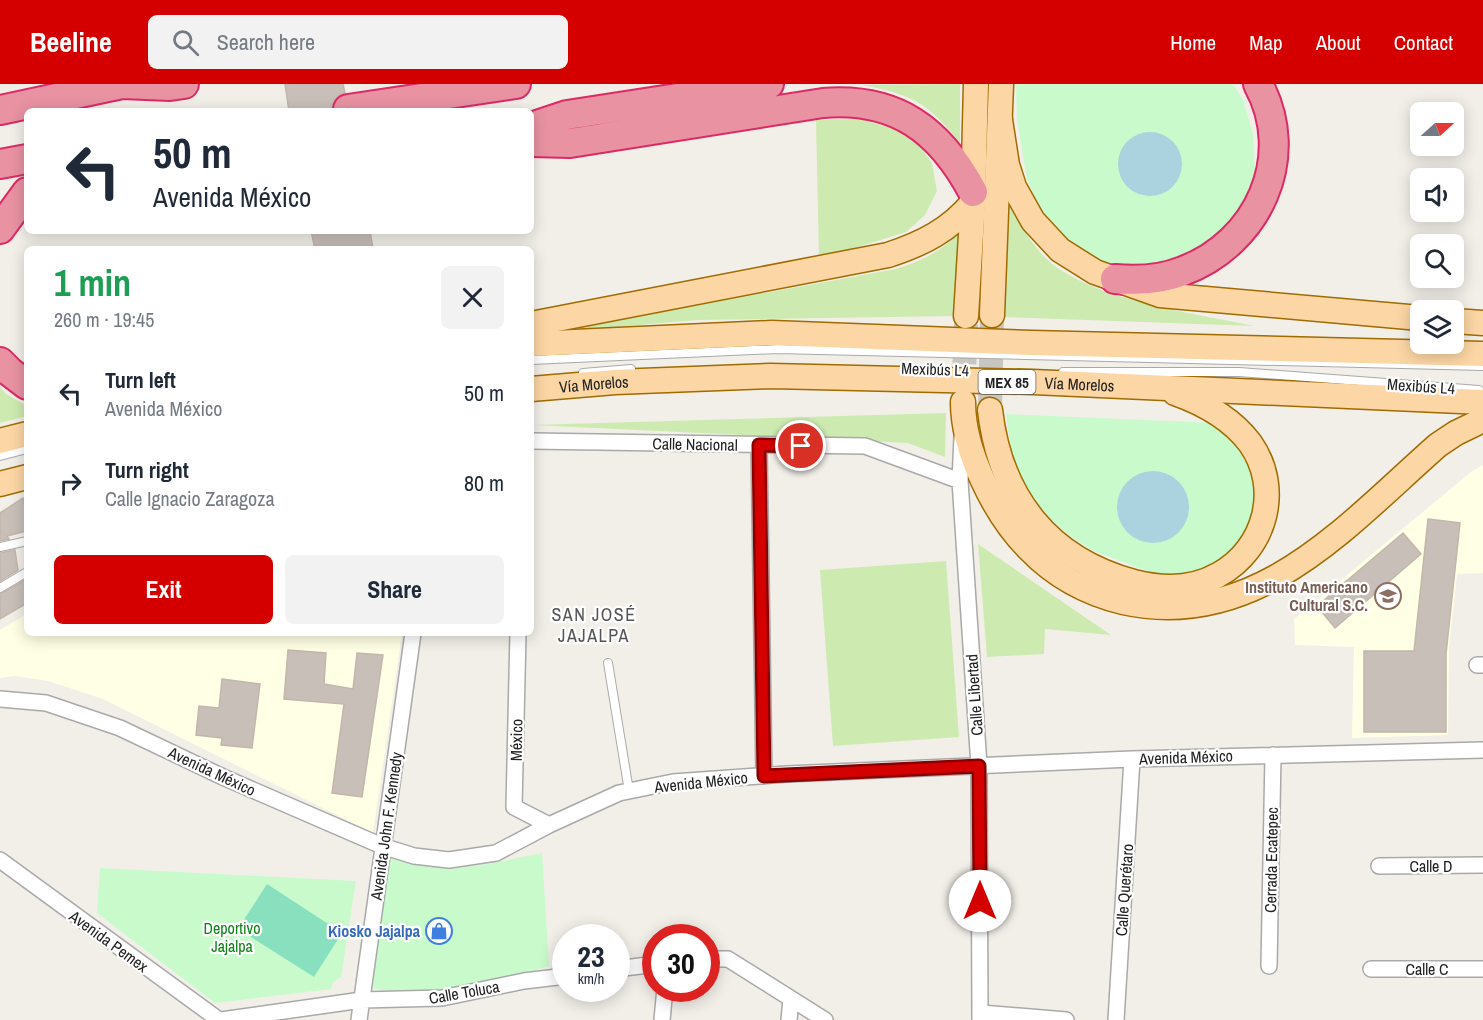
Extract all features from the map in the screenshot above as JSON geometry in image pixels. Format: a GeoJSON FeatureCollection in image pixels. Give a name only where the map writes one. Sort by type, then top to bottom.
{"type":"FeatureCollection","features":[{"type":"Feature","properties":{"kind":"highway"},"geometry":{"type":"LineString","coordinates":[[0,110],[122,84],[170,86],[184,84]]}},
{"type":"Feature","properties":{"kind":"highway"},"geometry":{"type":"LineString","coordinates":[[355,108],[516,84]]}},
{"type":"Feature","properties":{"kind":"highway"},"geometry":{"type":"LineString","coordinates":[[534,126],[567,115],[769,84]]}},
{"type":"Feature","properties":{"kind":"highway"},"geometry":{"type":"LineString","coordinates":[[1115,279],[1148,280],[1199,265],[1229,244],[1253,217],[1268,186],[1274,156],[1269,108],[1258,84]]}},
{"type":"Feature","properties":{"kind":"highway"},"geometry":{"type":"LineString","coordinates":[[534,142],[570,144],[823,103],[859,102],[890,109],[915,122],[945,150],[961,170],[973,197]]}},
{"type":"Feature","properties":{"kind":"highway"},"geometry":{"type":"LineString","coordinates":[[0,164],[24,160]]}},
{"type":"Feature","properties":{"kind":"highway"},"geometry":{"type":"LineString","coordinates":[[0,229],[24,196]]}},
{"type":"Feature","properties":{"kind":"highway"},"geometry":{"type":"LineString","coordinates":[[0,362],[24,383]]}},
{"type":"Feature","properties":{"kind":"main road"},"geometry":{"type":"LineString","coordinates":[[966,316],[973,197],[976,84]]}},
{"type":"Feature","properties":{"kind":"main road"},"geometry":{"type":"LineString","coordinates":[[992,315],[1001,84]]}},
{"type":"Feature","properties":{"kind":"main road"},"geometry":{"type":"LineString","coordinates":[[1000,120],[1007,165],[1014,187],[1033,221],[1046,237],[1068,256],[1095,272],[1160,295],[1410,317]]}},
{"type":"Feature","properties":{"kind":"main road"},"geometry":{"type":"LineString","coordinates":[[534,323],[888,255],[908,249],[942,232],[956,221],[973,197]]}},
{"type":"Feature","properties":{"kind":"main road"},"geometry":{"type":"LineString","coordinates":[[1464,322],[1483,323]]}},
{"type":"Feature","properties":{"kind":"main road"},"geometry":{"type":"LineString","coordinates":[[534,344],[772,333],[1031,343],[1483,354]]}},
{"type":"Feature","properties":{"kind":"main road","name":"Vía Morelos"},"geometry":{"type":"LineString","coordinates":[[534,389],[615,382],[771,375],[1149,387],[1483,402]]}},
{"type":"Feature","properties":{"kind":"main road"},"geometry":{"type":"LineString","coordinates":[[990,410],[996,444],[1006,477],[1027,513],[1054,541],[1084,562],[1121,578],[1162,587],[1191,585],[1218,576],[1250,549],[1263,525],[1266,509],[1265,477],[1262,465],[1250,443],[1230,423],[1204,405],[1186,397],[1149,387]]}},
{"type":"Feature","properties":{"kind":"main road"},"geometry":{"type":"LineString","coordinates":[[963,405],[972,447],[988,489],[1011,528],[1038,558],[1054,572],[1092,593],[1134,604],[1173,607],[1211,603],[1236,595],[1288,571],[1313,555],[1438,445],[1483,420]]}},
{"type":"Feature","properties":{"kind":"main road"},"geometry":{"type":"LineString","coordinates":[[0,441],[24,435]]}},
{"type":"Feature","properties":{"kind":"main road"},"geometry":{"type":"LineString","coordinates":[[0,484],[24,478]]}},
{"type":"Feature","properties":{"kind":"street","name":"Calle Libertad"},"geometry":{"type":"LineString","coordinates":[[963,405],[960,481],[979,766],[980,1017]]}},
{"type":"Feature","properties":{"kind":"street","name":"Calle Nacional"},"geometry":{"type":"LineString","coordinates":[[534,441],[865,447],[960,481]]}},
{"type":"Feature","properties":{"kind":"street"},"geometry":{"type":"LineString","coordinates":[[759,445],[764,776]]}},
{"type":"Feature","properties":{"kind":"street","name":"Avenida John F. Kennedy"},"geometry":{"type":"LineString","coordinates":[[358,1020],[413,636]]}},
{"type":"Feature","properties":{"kind":"street","name":"México"},"geometry":{"type":"LineString","coordinates":[[518,636],[514,807],[549,825]]}},
{"type":"Feature","properties":{"kind":"street","name":"Avenida México"},"geometry":{"type":"LineString","coordinates":[[0,699],[46,703],[120,728],[223,777],[382,846],[414,856],[449,860],[496,853],[549,825],[619,793],[673,783],[764,776],[1132,759],[1483,750]]}},
{"type":"Feature","properties":{"kind":"street","name":"Cerrada Ecatepec"},"geometry":{"type":"LineString","coordinates":[[1269,966],[1273,754]]}},
{"type":"Feature","properties":{"kind":"street","name":"Calle Querétaro"},"geometry":{"type":"LineString","coordinates":[[1116,1020],[1132,759]]}},
{"type":"Feature","properties":{"kind":"street","name":"Avenida Pemex"},"geometry":{"type":"LineString","coordinates":[[0,860],[220,1020]]}},
{"type":"Feature","properties":{"kind":"street","name":"Calle D"},"geometry":{"type":"LineString","coordinates":[[1379,866],[1483,865]]}},
{"type":"Feature","properties":{"kind":"street"},"geometry":{"type":"LineString","coordinates":[[720,959],[728,959],[825,1020]]}},
{"type":"Feature","properties":{"kind":"street","name":"Calle C"},"geometry":{"type":"LineString","coordinates":[[1371,969],[1483,969]]}},
{"type":"Feature","properties":{"kind":"street","name":"Calle Toluca"},"geometry":{"type":"LineString","coordinates":[[220,1020],[362,1000],[442,998],[524,981],[552,978]]}},
{"type":"Feature","properties":{"kind":"street"},"geometry":{"type":"LineString","coordinates":[[789,1020],[791,999]]}},
{"type":"Feature","properties":{"kind":"street"},"geometry":{"type":"LineString","coordinates":[[662,1020],[664,1002]]}},
{"type":"Feature","properties":{"kind":"street"},"geometry":{"type":"LineString","coordinates":[[980,1017],[1066,1020]]}},
{"type":"Feature","properties":{"kind":"lane","name":"Mexibús L4"},"geometry":{"type":"LineString","coordinates":[[534,360],[777,349],[1483,366]]}},
{"type":"Feature","properties":{"kind":"lane"},"geometry":{"type":"LineString","coordinates":[[576,373],[644,369]]}},
{"type":"Feature","properties":{"kind":"lane","name":"Mexibús L4"},"geometry":{"type":"LineString","coordinates":[[1051,372],[1239,372],[1483,390]]}},
{"type":"Feature","properties":{"kind":"lane"},"geometry":{"type":"LineString","coordinates":[[0,456],[24,450]]}},
{"type":"Feature","properties":{"kind":"lane"},"geometry":{"type":"LineString","coordinates":[[0,547],[24,542]]}},
{"type":"Feature","properties":{"kind":"lane"},"geometry":{"type":"LineString","coordinates":[[0,588],[24,574]]}},
{"type":"Feature","properties":{"kind":"lane"},"geometry":{"type":"LineString","coordinates":[[608,663],[629,791]]}},
{"type":"Feature","properties":{"kind":"shaded area","name":"Instituto Americano Cultural S.C."},"geometry":{"type":"Polygon","coordinates":[[[1483,465],[1483,573],[1457,574],[1449,646],[1448,735],[1352,738],[1354,647],[1295,645],[1294,619],[1471,472],[1483,465]]]}},
{"type":"Feature","properties":{"kind":"shaded area"},"geometry":{"type":"Polygon","coordinates":[[[24,616],[24,636],[402,636],[373,833],[103,699],[48,681],[15,676],[0,678],[0,630],[24,616]]]}},
{"type":"Feature","properties":{"kind":"green space"},"geometry":{"type":"Polygon","coordinates":[[[960,84],[960,143],[938,118],[918,102],[862,85],[960,84]]]}},
{"type":"Feature","properties":{"kind":"green space"},"geometry":{"type":"Polygon","coordinates":[[[1016,84],[1233,84],[1243,100],[1253,134],[1255,169],[1245,200],[1225,229],[1196,253],[1164,266],[1102,266],[1069,243],[1043,212],[1027,180],[1017,119],[1016,84]]]}},
{"type":"Feature","properties":{"kind":"green space"},"geometry":{"type":"Polygon","coordinates":[[[857,118],[892,128],[915,140],[932,163],[937,191],[925,215],[906,232],[819,259],[816,120],[857,118]]]}},
{"type":"Feature","properties":{"kind":"green space"},"geometry":{"type":"Polygon","coordinates":[[[1006,200],[1029,238],[1043,255],[1059,269],[1080,281],[1127,299],[1254,326],[1004,317],[1006,200]]]}},
{"type":"Feature","properties":{"kind":"green space"},"geometry":{"type":"Polygon","coordinates":[[[961,232],[955,316],[697,320],[545,333],[896,269],[931,255],[961,232]]]}},
{"type":"Feature","properties":{"kind":"green space"},"geometry":{"type":"Polygon","coordinates":[[[0,387],[6,394],[24,404],[24,417],[0,423],[0,387]]]}},
{"type":"Feature","properties":{"kind":"green space"},"geometry":{"type":"Polygon","coordinates":[[[946,413],[945,457],[908,443],[534,425],[946,413]]]}},
{"type":"Feature","properties":{"kind":"green space"},"geometry":{"type":"Polygon","coordinates":[[[1006,414],[1216,423],[1231,435],[1249,460],[1253,474],[1255,509],[1249,532],[1226,557],[1207,569],[1187,575],[1178,576],[1154,572],[1097,552],[1072,537],[1049,517],[1023,482],[1012,454],[1006,414]]]}},
{"type":"Feature","properties":{"kind":"green space"},"geometry":{"type":"Polygon","coordinates":[[[978,544],[1111,635],[1045,629],[1044,654],[987,657],[978,544]]]}},
{"type":"Feature","properties":{"kind":"green space"},"geometry":{"type":"Polygon","coordinates":[[[946,561],[959,737],[833,746],[820,570],[946,561]]]}},
{"type":"Feature","properties":{"kind":"green space"},"geometry":{"type":"Polygon","coordinates":[[[542,853],[549,966],[483,984],[438,991],[393,991],[371,988],[388,857],[427,866],[465,867],[542,853]]]}},
{"type":"Feature","properties":{"kind":"green space","name":"Deportivo Jajalpa"},"geometry":{"type":"Polygon","coordinates":[[[100,868],[356,881],[341,977],[333,982],[331,989],[215,1003],[97,913],[100,868]]]}},
{"type":"Feature","properties":{"kind":"green space"},"geometry":{"type":"Polygon","coordinates":[[[267,884],[342,933],[314,977],[238,929],[267,884]]]}},
{"type":"Feature","properties":{"kind":"water"},"geometry":{"type":"Polygon","coordinates":[[[1144,132],[1156,132],[1173,141],[1180,152],[1182,164],[1180,176],[1173,187],[1156,196],[1144,196],[1132,191],[1123,182],[1118,170],[1118,158],[1123,146],[1132,137],[1144,132]]]}},
{"type":"Feature","properties":{"kind":"water"},"geometry":{"type":"Polygon","coordinates":[[[1153,471],[1173,477],[1183,487],[1189,507],[1183,527],[1173,537],[1153,543],[1133,537],[1123,527],[1117,507],[1123,487],[1133,477],[1153,471]]]}},
{"type":"Feature","properties":{"kind":"building"},"geometry":{"type":"Polygon","coordinates":[[[285,84],[343,84],[345,93],[338,96],[333,102],[332,108],[289,108],[285,84]]]}},
{"type":"Feature","properties":{"kind":"building"},"geometry":{"type":"Polygon","coordinates":[[[312,234],[371,234],[373,246],[314,246],[312,234]]]}},
{"type":"Feature","properties":{"kind":"building"},"geometry":{"type":"Polygon","coordinates":[[[23,498],[24,532],[7,536],[9,539],[0,541],[0,513],[23,498]]]}},
{"type":"Feature","properties":{"kind":"building"},"geometry":{"type":"Polygon","coordinates":[[[1428,519],[1460,523],[1446,654],[1446,732],[1364,732],[1364,651],[1414,651],[1428,519]]]}},
{"type":"Feature","properties":{"kind":"building"},"geometry":{"type":"Polygon","coordinates":[[[1403,533],[1421,554],[1335,628],[1317,606],[1403,533]]]}},
{"type":"Feature","properties":{"kind":"building"},"geometry":{"type":"Polygon","coordinates":[[[15,550],[18,570],[0,581],[0,553],[15,550]]]}},
{"type":"Feature","properties":{"kind":"building"},"geometry":{"type":"Polygon","coordinates":[[[24,581],[24,605],[0,619],[0,594],[24,581]]]}},
{"type":"Feature","properties":{"kind":"building"},"geometry":{"type":"Polygon","coordinates":[[[288,650],[326,653],[324,684],[353,689],[357,653],[383,655],[362,797],[332,793],[344,704],[284,699],[288,650]]]}},
{"type":"Feature","properties":{"kind":"building"},"geometry":{"type":"Polygon","coordinates":[[[222,679],[260,684],[252,748],[221,745],[222,738],[196,735],[199,706],[219,708],[222,679]]]}},
{"type":"Feature","properties":{"kind":"building"},"geometry":{"type":"Polygon","coordinates":[[[435,919],[447,921],[451,934],[443,943],[430,941],[427,929],[435,919]]]}},
{"type":"Feature","properties":{"kind":"tunnel"},"geometry":{"type":"LineString","coordinates":[[990,410],[992,315]]}},
{"type":"Feature","properties":{"kind":"tunnel"},"geometry":{"type":"LineString","coordinates":[[963,400],[966,324]]}},
{"type":"Feature","properties":{"kind":"place","name":"Instituto Americano Cultural S.C."},"geometry":{"type":"Point","coordinates":[1388,596]}},
{"type":"Feature","properties":{"kind":"place","name":"Kiosko Jajalpa"},"geometry":{"type":"Point","coordinates":[439,931]}},
{"type":"Feature","properties":{"kind":"district","name":"SAN JOSÉ JAJALPA"},"geometry":{"type":"Point","coordinates":[594,624]}},
{"type":"Feature","properties":{"kind":"route"},"geometry":{"type":"LineString","coordinates":[[801,446],[759,445],[764,776],[979,766],[980,901]]}}]}
